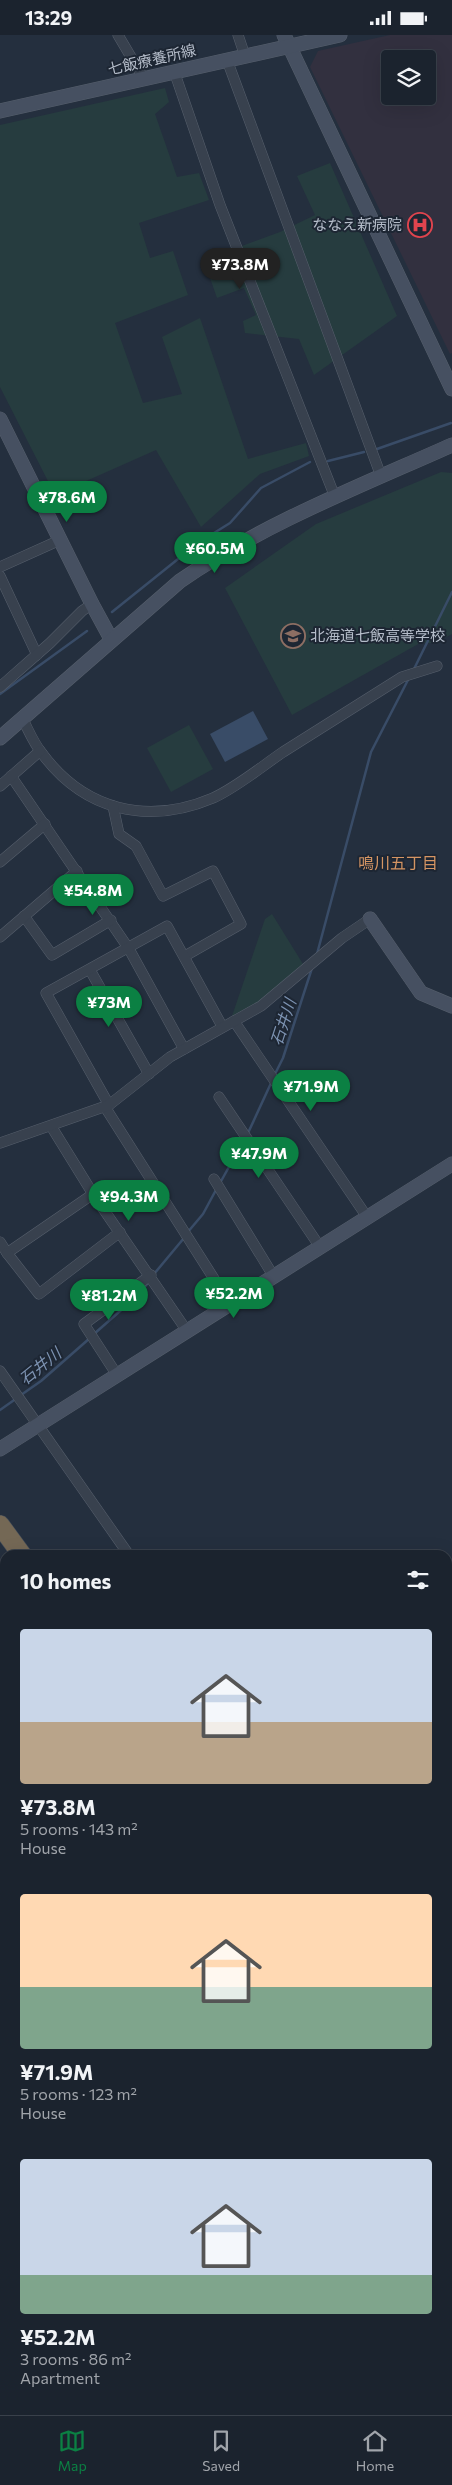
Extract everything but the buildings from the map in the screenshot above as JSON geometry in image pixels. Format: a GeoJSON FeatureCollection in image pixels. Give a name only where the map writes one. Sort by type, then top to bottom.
{"type":"FeatureCollection","features":[{"type":"Feature","properties":{"kind":"highway"},"geometry":{"type":"LineString","coordinates":[[0,1525],[18,1550]]}},
{"type":"Feature","properties":{"kind":"street"},"geometry":{"type":"LineString","coordinates":[[118,35],[144,79]]}},
{"type":"Feature","properties":{"kind":"street"},"geometry":{"type":"LineString","coordinates":[[238,35],[245,56]]}},
{"type":"Feature","properties":{"kind":"street","name":"七飯療養所線"},"geometry":{"type":"LineString","coordinates":[[0,111],[245,56],[286,41],[340,35]]}},
{"type":"Feature","properties":{"kind":"street"},"geometry":{"type":"LineString","coordinates":[[286,41],[452,389]]}},
{"type":"Feature","properties":{"kind":"street"},"geometry":{"type":"LineString","coordinates":[[228,60],[381,476]]}},
{"type":"Feature","properties":{"kind":"street"},"geometry":{"type":"LineString","coordinates":[[174,71],[220,205],[335,497]]}},
{"type":"Feature","properties":{"kind":"street"},"geometry":{"type":"LineString","coordinates":[[0,419],[111,639]]}},
{"type":"Feature","properties":{"kind":"street"},"geometry":{"type":"LineString","coordinates":[[0,738],[111,639],[180,581],[210,560],[232,547],[335,497],[452,445]]}},
{"type":"Feature","properties":{"kind":"street"},"geometry":{"type":"LineString","coordinates":[[0,567],[60,540]]}},
{"type":"Feature","properties":{"kind":"street"},"geometry":{"type":"LineString","coordinates":[[0,576],[37,655]]}},
{"type":"Feature","properties":{"kind":"street"},"geometry":{"type":"LineString","coordinates":[[0,687],[37,655],[82,611],[92,604]]}},
{"type":"Feature","properties":{"kind":"street"},"geometry":{"type":"LineString","coordinates":[[22,719],[40,751],[62,777],[81,791],[113,807],[149,813],[167,812],[214,797],[402,677],[437,666]]}},
{"type":"Feature","properties":{"kind":"street"},"geometry":{"type":"LineString","coordinates":[[0,786],[40,751]]}},
{"type":"Feature","properties":{"kind":"street"},"geometry":{"type":"LineString","coordinates":[[12,776],[111,920],[184,1049]]}},
{"type":"Feature","properties":{"kind":"street"},"geometry":{"type":"LineString","coordinates":[[113,807],[119,834],[136,846],[163,896],[212,871],[241,924],[185,956]]}},
{"type":"Feature","properties":{"kind":"street"},"geometry":{"type":"LineString","coordinates":[[0,862],[45,824]]}},
{"type":"Feature","properties":{"kind":"street"},"geometry":{"type":"LineString","coordinates":[[0,937],[77,871]]}},
{"type":"Feature","properties":{"kind":"street"},"geometry":{"type":"LineString","coordinates":[[24,916],[52,955],[111,920]]}},
{"type":"Feature","properties":{"kind":"street"},"geometry":{"type":"LineString","coordinates":[[0,1143],[107,1106],[184,1049],[261,1006],[342,939],[370,919],[421,993],[452,1006]]}},
{"type":"Feature","properties":{"kind":"street"},"geometry":{"type":"LineString","coordinates":[[222,1027],[185,956],[167,927],[46,993],[107,1106],[230,1305]]}},
{"type":"Feature","properties":{"kind":"street"},"geometry":{"type":"LineString","coordinates":[[90,970],[149,1074]]}},
{"type":"Feature","properties":{"kind":"street"},"geometry":{"type":"LineString","coordinates":[[234,1021],[368,1217]]}},
{"type":"Feature","properties":{"kind":"street"},"geometry":{"type":"LineString","coordinates":[[220,1097],[320,1247]]}},
{"type":"Feature","properties":{"kind":"street"},"geometry":{"type":"LineString","coordinates":[[51,1126],[93,1194],[151,1275],[187,1331]]}},
{"type":"Feature","properties":{"kind":"street"},"geometry":{"type":"LineString","coordinates":[[0,1449],[452,1164]]}},
{"type":"Feature","properties":{"kind":"street"},"geometry":{"type":"LineString","coordinates":[[214,1179],[274,1277]]}},
{"type":"Feature","properties":{"kind":"street"},"geometry":{"type":"LineString","coordinates":[[7,1253],[93,1194]]}},
{"type":"Feature","properties":{"kind":"street"},"geometry":{"type":"LineString","coordinates":[[0,1242],[39,1294],[120,1232]]}},
{"type":"Feature","properties":{"kind":"street"},"geometry":{"type":"LineString","coordinates":[[118,1375],[84,1324],[151,1275]]}},
{"type":"Feature","properties":{"kind":"street"},"geometry":{"type":"LineString","coordinates":[[0,1371],[126,1550]]}},
{"type":"Feature","properties":{"kind":"shaded area","name":"ななえ新病院"},"geometry":{"type":"Polygon","coordinates":[[[390,35],[452,35],[452,353],[450,354],[310,67],[318,51],[390,35]]]}},
{"type":"Feature","properties":{"kind":"green space"},"geometry":{"type":"Polygon","coordinates":[[[165,88],[169,102],[155,114],[177,177],[199,173],[209,200],[139,223],[150,258],[173,251],[188,295],[115,323],[143,403],[182,394],[162,337],[200,318],[248,459],[306,443],[309,456],[260,474],[201,527],[156,450],[66,490],[51,487],[0,387],[0,125],[165,88]]]}},
{"type":"Feature","properties":{"kind":"green space"},"geometry":{"type":"Polygon","coordinates":[[[330,163],[397,316],[314,375],[299,339],[245,333],[243,321],[256,315],[244,288],[217,298],[208,272],[212,257],[280,232],[315,215],[297,176],[330,163]]]}},
{"type":"Feature","properties":{"kind":"green space"},"geometry":{"type":"Polygon","coordinates":[[[441,472],[452,473],[452,634],[435,643],[420,643],[292,715],[225,588],[316,524],[441,472]]]}},
{"type":"Feature","properties":{"kind":"green space"},"geometry":{"type":"Polygon","coordinates":[[[189,725],[213,769],[171,792],[147,748],[189,725]]]}},
{"type":"Feature","properties":{"kind":"green space"},"geometry":{"type":"Polygon","coordinates":[[[272,914],[303,964],[261,1001],[232,1016],[265,919],[272,914]]]}},
{"type":"Feature","properties":{"kind":"water"},"geometry":{"type":"Polygon","coordinates":[[[253,711],[268,739],[225,762],[210,734],[253,711]]]}},
{"type":"Feature","properties":{"kind":"waterway"},"geometry":{"type":"LineString","coordinates":[[377,449],[451,423]]}},
{"type":"Feature","properties":{"kind":"waterway"},"geometry":{"type":"LineString","coordinates":[[328,461],[364,452]]}},
{"type":"Feature","properties":{"kind":"waterway"},"geometry":{"type":"LineString","coordinates":[[112,612],[198,543],[230,523],[261,488],[310,462]]}},
{"type":"Feature","properties":{"kind":"waterway","name":"石井川"},"geometry":{"type":"LineString","coordinates":[[413,671],[452,592]]}},
{"type":"Feature","properties":{"kind":"waterway"},"geometry":{"type":"LineString","coordinates":[[0,694],[87,631]]}},
{"type":"Feature","properties":{"kind":"waterway","name":"石井川"},"geometry":{"type":"LineString","coordinates":[[317,954],[371,752],[409,678]]}},
{"type":"Feature","properties":{"kind":"waterway","name":"石井川"},"geometry":{"type":"LineString","coordinates":[[274,1076],[283,1058],[312,968]]}},
{"type":"Feature","properties":{"kind":"waterway","name":"石井川"},"geometry":{"type":"LineString","coordinates":[[248,1133],[272,1081]]}},
{"type":"Feature","properties":{"kind":"waterway","name":"石井川"},"geometry":{"type":"LineString","coordinates":[[220,1183],[244,1140]]}},
{"type":"Feature","properties":{"kind":"waterway","name":"石井川"},"geometry":{"type":"LineString","coordinates":[[187,1233],[203,1214],[217,1188]]}},
{"type":"Feature","properties":{"kind":"waterway","name":"石井川"},"geometry":{"type":"LineString","coordinates":[[154,1274],[184,1238]]}},
{"type":"Feature","properties":{"kind":"waterway","name":"石井川"},"geometry":{"type":"LineString","coordinates":[[94,1334],[136,1297],[148,1283]]}},
{"type":"Feature","properties":{"kind":"waterway","name":"石井川"},"geometry":{"type":"LineString","coordinates":[[21,1395],[41,1381],[90,1338]]}},
{"type":"Feature","properties":{"kind":"waterway","name":"石井川"},"geometry":{"type":"LineString","coordinates":[[0,1410],[17,1398]]}},
{"type":"Feature","properties":{"kind":"place","name":"ななえ新病院"},"geometry":{"type":"Point","coordinates":[420,225]}},
{"type":"Feature","properties":{"kind":"place","name":"北海道七飯高等学校"},"geometry":{"type":"Point","coordinates":[293,636]}},
{"type":"Feature","properties":{"kind":"district","name":"鳴川五丁目"},"geometry":{"type":"Point","coordinates":[398,863]}}]}
